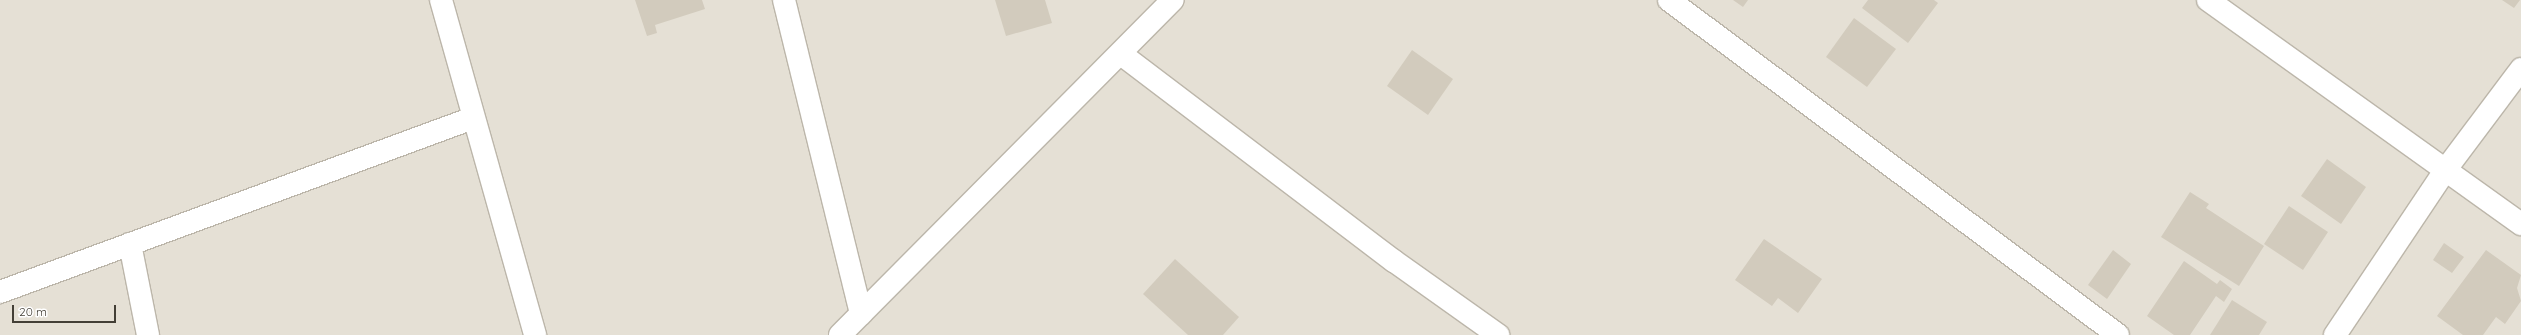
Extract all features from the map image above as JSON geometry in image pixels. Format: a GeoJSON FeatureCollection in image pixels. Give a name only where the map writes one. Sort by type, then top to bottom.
{"type":"FeatureCollection","features":[{"type":"Feature","properties":{"kind":"street"},"geometry":{"type":"LineString","coordinates":[[441,0],[535,335]]}},
{"type":"Feature","properties":{"kind":"street"},"geometry":{"type":"LineString","coordinates":[[784,0],[861,314]]}},
{"type":"Feature","properties":{"kind":"street"},"geometry":{"type":"LineString","coordinates":[[840,335],[1173,0]]}},
{"type":"Feature","properties":{"kind":"street"},"geometry":{"type":"LineString","coordinates":[[1669,0],[2118,335]]}},
{"type":"Feature","properties":{"kind":"street"},"geometry":{"type":"LineString","coordinates":[[2208,0],[2521,224]]}},
{"type":"Feature","properties":{"kind":"street"},"geometry":{"type":"LineString","coordinates":[[1121,54],[1394,261],[1498,335]]}},
{"type":"Feature","properties":{"kind":"street"},"geometry":{"type":"LineString","coordinates":[[2335,335],[2446,169],[2521,69]]}},
{"type":"Feature","properties":{"kind":"street"},"geometry":{"type":"LineString","coordinates":[[0,292],[473,118]]}},
{"type":"Feature","properties":{"kind":"street"},"geometry":{"type":"LineString","coordinates":[[130,244],[148,335]]}},
{"type":"Feature","properties":{"kind":"shaded area"},"geometry":{"type":"Polygon","coordinates":[[[0,0],[2521,0],[2521,335],[0,335],[0,0]]]}},
{"type":"Feature","properties":{"kind":"building"},"geometry":{"type":"Polygon","coordinates":[[[635,0],[702,0],[705,9],[655,25],[657,33],[647,36],[635,0]]]}},
{"type":"Feature","properties":{"kind":"building"},"geometry":{"type":"Polygon","coordinates":[[[995,0],[1045,0],[1052,23],[1006,36],[995,0]]]}},
{"type":"Feature","properties":{"kind":"building"},"geometry":{"type":"Polygon","coordinates":[[[1733,0],[1748,0],[1743,7],[1733,0]]]}},
{"type":"Feature","properties":{"kind":"building"},"geometry":{"type":"Polygon","coordinates":[[[1868,0],[1934,0],[1938,3],[1908,43],[1862,8],[1868,0]]]}},
{"type":"Feature","properties":{"kind":"building"},"geometry":{"type":"Polygon","coordinates":[[[2502,0],[2520,0],[2514,8],[2502,0]]]}},
{"type":"Feature","properties":{"kind":"building"},"geometry":{"type":"Polygon","coordinates":[[[1854,18],[1896,49],[1867,87],[1826,57],[1854,18]]]}},
{"type":"Feature","properties":{"kind":"building"},"geometry":{"type":"Polygon","coordinates":[[[1412,50],[1453,79],[1428,115],[1387,86],[1412,50]]]}},
{"type":"Feature","properties":{"kind":"building"},"geometry":{"type":"Polygon","coordinates":[[[2327,159],[2366,187],[2341,224],[2301,196],[2327,159]]]}},
{"type":"Feature","properties":{"kind":"building"},"geometry":{"type":"Polygon","coordinates":[[[2190,192],[2209,204],[2206,208],[2264,246],[2239,286],[2161,237],[2190,192]]]}},
{"type":"Feature","properties":{"kind":"building"},"geometry":{"type":"Polygon","coordinates":[[[2289,206],[2328,232],[2303,270],[2264,244],[2289,206]]]}},
{"type":"Feature","properties":{"kind":"building"},"geometry":{"type":"Polygon","coordinates":[[[1764,239],[1822,279],[1798,313],[1778,298],[1772,306],[1735,280],[1764,239]]]}},
{"type":"Feature","properties":{"kind":"building"},"geometry":{"type":"Polygon","coordinates":[[[2444,243],[2464,257],[2452,273],[2433,260],[2444,243]]]}},
{"type":"Feature","properties":{"kind":"building"},"geometry":{"type":"Polygon","coordinates":[[[2113,250],[2131,264],[2107,299],[2088,285],[2113,250]]]}},
{"type":"Feature","properties":{"kind":"building"},"geometry":{"type":"Polygon","coordinates":[[[2486,250],[2521,275],[2517,288],[2521,301],[2505,324],[2496,317],[2483,335],[2463,335],[2437,316],[2486,250]]]}},
{"type":"Feature","properties":{"kind":"building"},"geometry":{"type":"Polygon","coordinates":[[[1175,259],[1239,317],[1223,335],[1188,335],[1143,294],[1175,259]]]}},
{"type":"Feature","properties":{"kind":"building"},"geometry":{"type":"Polygon","coordinates":[[[2184,261],[2217,284],[2220,280],[2232,289],[2224,302],[2216,296],[2190,335],[2174,335],[2147,316],[2184,261]]]}},
{"type":"Feature","properties":{"kind":"building"},"geometry":{"type":"Polygon","coordinates":[[[2232,300],[2267,322],[2259,335],[2210,335],[2232,300]]]}}]}
